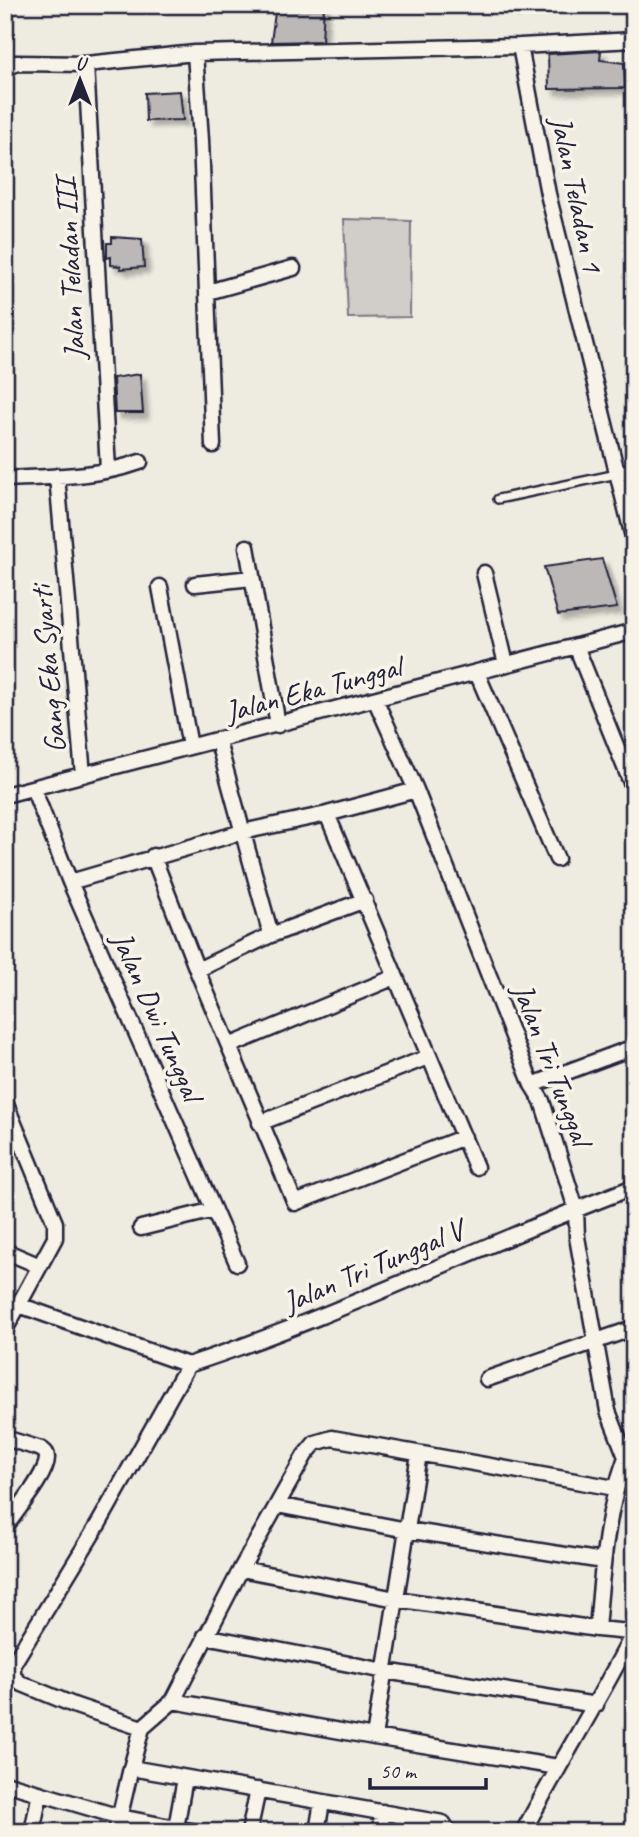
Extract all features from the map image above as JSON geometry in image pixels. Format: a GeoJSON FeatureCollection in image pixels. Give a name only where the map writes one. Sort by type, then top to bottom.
{"type":"FeatureCollection","features":[{"type":"Feature","properties":{"kind":"street"},"geometry":{"type":"LineString","coordinates":[[5,70],[16,63],[86,64],[195,53],[520,46],[634,40]]}},
{"type":"Feature","properties":{"kind":"street","name":"Jalan Teladan 1"},"geometry":{"type":"LineString","coordinates":[[520,46],[548,194],[634,541]]}},
{"type":"Feature","properties":{"kind":"street"},"geometry":{"type":"LineString","coordinates":[[195,53],[213,444]]}},
{"type":"Feature","properties":{"kind":"street","name":"Jalan Teladan III"},"geometry":{"type":"LineString","coordinates":[[86,64],[108,470]]}},
{"type":"Feature","properties":{"kind":"street"},"geometry":{"type":"LineString","coordinates":[[208,292],[293,268]]}},
{"type":"Feature","properties":{"kind":"street"},"geometry":{"type":"LineString","coordinates":[[5,478],[108,470],[140,462]]}},
{"type":"Feature","properties":{"kind":"street"},"geometry":{"type":"LineString","coordinates":[[618,474],[634,470]]}},
{"type":"Feature","properties":{"kind":"street","name":"Gang Eka Syarti"},"geometry":{"type":"LineString","coordinates":[[57,476],[83,775]]}},
{"type":"Feature","properties":{"kind":"street"},"geometry":{"type":"LineString","coordinates":[[247,547],[278,725]]}},
{"type":"Feature","properties":{"kind":"street"},"geometry":{"type":"LineString","coordinates":[[484,573],[506,664]]}},
{"type":"Feature","properties":{"kind":"street"},"geometry":{"type":"LineString","coordinates":[[195,584],[252,578]]}},
{"type":"Feature","properties":{"kind":"street"},"geometry":{"type":"LineString","coordinates":[[160,587],[190,746]]}},
{"type":"Feature","properties":{"kind":"street","name":"Jalan Eka Tunggal"},"geometry":{"type":"LineString","coordinates":[[5,795],[190,746],[218,742],[634,631]]}},
{"type":"Feature","properties":{"kind":"street"},"geometry":{"type":"LineString","coordinates":[[576,646],[634,790]]}},
{"type":"Feature","properties":{"kind":"street"},"geometry":{"type":"LineString","coordinates":[[477,673],[556,859]]}},
{"type":"Feature","properties":{"kind":"street","name":"Jalan Tri Tunggal"},"geometry":{"type":"LineString","coordinates":[[375,699],[416,790],[532,1085],[542,1101],[576,1209],[577,1237],[608,1411],[630,1456]]}},
{"type":"Feature","properties":{"kind":"street"},"geometry":{"type":"LineString","coordinates":[[218,742],[271,935]]}},
{"type":"Feature","properties":{"kind":"street","name":"Jalan Dwi Tunggal"},"geometry":{"type":"LineString","coordinates":[[33,788],[70,882],[237,1263]]}},
{"type":"Feature","properties":{"kind":"street"},"geometry":{"type":"LineString","coordinates":[[70,882],[242,832],[327,814],[416,790]]}},
{"type":"Feature","properties":{"kind":"street"},"geometry":{"type":"LineString","coordinates":[[327,814],[476,1167]]}},
{"type":"Feature","properties":{"kind":"street"},"geometry":{"type":"LineString","coordinates":[[153,856],[260,1124],[295,1203],[464,1137]]}},
{"type":"Feature","properties":{"kind":"street"},"geometry":{"type":"LineString","coordinates":[[197,970],[271,935],[365,900]]}},
{"type":"Feature","properties":{"kind":"street"},"geometry":{"type":"LineString","coordinates":[[229,1046],[395,977]]}},
{"type":"Feature","properties":{"kind":"street"},"geometry":{"type":"LineString","coordinates":[[532,1085],[634,1046]]}},
{"type":"Feature","properties":{"kind":"street"},"geometry":{"type":"LineString","coordinates":[[260,1124],[428,1057]]}},
{"type":"Feature","properties":{"kind":"street"},"geometry":{"type":"LineString","coordinates":[[5,1102],[55,1223],[55,1238],[5,1330]]}},
{"type":"Feature","properties":{"kind":"street","name":"Jalan Tri Tunggal V"},"geometry":{"type":"LineString","coordinates":[[188,1365],[316,1320],[634,1187]]}},
{"type":"Feature","properties":{"kind":"street"},"geometry":{"type":"LineString","coordinates":[[141,1228],[214,1210]]}},
{"type":"Feature","properties":{"kind":"street"},"geometry":{"type":"LineString","coordinates":[[5,1251],[40,1266]]}},
{"type":"Feature","properties":{"kind":"street"},"geometry":{"type":"LineString","coordinates":[[19,1305],[188,1365],[99,1522],[13,1664],[13,1676],[19,1683],[142,1728]]}},
{"type":"Feature","properties":{"kind":"street"},"geometry":{"type":"LineString","coordinates":[[487,1379],[634,1328]]}},
{"type":"Feature","properties":{"kind":"street"},"geometry":{"type":"LineString","coordinates":[[5,1438],[41,1449],[47,1460],[41,1474],[5,1528]]}},
{"type":"Feature","properties":{"kind":"street"},"geometry":{"type":"LineString","coordinates":[[116,1832],[142,1728],[173,1700],[241,1569],[315,1443],[332,1438],[615,1488]]}},
{"type":"Feature","properties":{"kind":"street"},"geometry":{"type":"LineString","coordinates":[[374,1737],[419,1454]]}},
{"type":"Feature","properties":{"kind":"street"},"geometry":{"type":"LineString","coordinates":[[597,1629],[603,1561],[615,1488],[630,1456]]}},
{"type":"Feature","properties":{"kind":"street"},"geometry":{"type":"LineString","coordinates":[[277,1505],[407,1531],[603,1561]]}},
{"type":"Feature","properties":{"kind":"street"},"geometry":{"type":"LineString","coordinates":[[241,1569],[396,1599],[630,1632],[631,1635],[596,1705],[523,1832]]}},
{"type":"Feature","properties":{"kind":"street"},"geometry":{"type":"LineString","coordinates":[[205,1636],[385,1671],[596,1705]]}},
{"type":"Feature","properties":{"kind":"street"},"geometry":{"type":"LineString","coordinates":[[173,1700],[558,1767]]}},
{"type":"Feature","properties":{"kind":"street"},"geometry":{"type":"LineString","coordinates":[[131,1768],[443,1823],[448,1826],[449,1832]]}},
{"type":"Feature","properties":{"kind":"street"},"geometry":{"type":"LineString","coordinates":[[176,1828],[185,1778]]}},
{"type":"Feature","properties":{"kind":"street"},"geometry":{"type":"LineString","coordinates":[[5,1783],[120,1817],[197,1832]]}},
{"type":"Feature","properties":{"kind":"street"},"geometry":{"type":"LineString","coordinates":[[249,1832],[258,1790]]}},
{"type":"Feature","properties":{"kind":"street"},"geometry":{"type":"LineString","coordinates":[[32,1832],[40,1793]]}},
{"type":"Feature","properties":{"kind":"street"},"geometry":{"type":"LineString","coordinates":[[317,1832],[322,1802]]}},
{"type":"Feature","properties":{"kind":"street"},"geometry":{"type":"LineString","coordinates":[[379,1832],[383,1812]]}},
{"type":"Feature","properties":{"kind":"lane"},"geometry":{"type":"LineString","coordinates":[[498,499],[618,474]]}},
{"type":"Feature","properties":{"kind":"shaded area"},"geometry":{"type":"Polygon","coordinates":[[[344,219],[411,221],[410,317],[348,318],[344,219]]]}},
{"type":"Feature","properties":{"kind":"building"},"geometry":{"type":"Polygon","coordinates":[[[276,5],[324,5],[322,41],[271,42],[276,5]]]}},
{"type":"Feature","properties":{"kind":"building"},"geometry":{"type":"Polygon","coordinates":[[[601,51],[600,60],[624,63],[625,88],[549,89],[548,54],[601,51]]]}},
{"type":"Feature","properties":{"kind":"building"},"geometry":{"type":"Polygon","coordinates":[[[180,91],[183,120],[146,121],[145,93],[180,91]]]}},
{"type":"Feature","properties":{"kind":"building"},"geometry":{"type":"Polygon","coordinates":[[[112,237],[142,239],[144,267],[121,269],[120,266],[111,265],[111,257],[107,258],[107,243],[112,243],[112,237]]]}},
{"type":"Feature","properties":{"kind":"building"},"geometry":{"type":"Polygon","coordinates":[[[140,374],[143,413],[115,413],[113,378],[140,374]]]}},
{"type":"Feature","properties":{"kind":"building"},"geometry":{"type":"Polygon","coordinates":[[[602,559],[617,608],[558,615],[544,567],[602,559]]]}}]}
